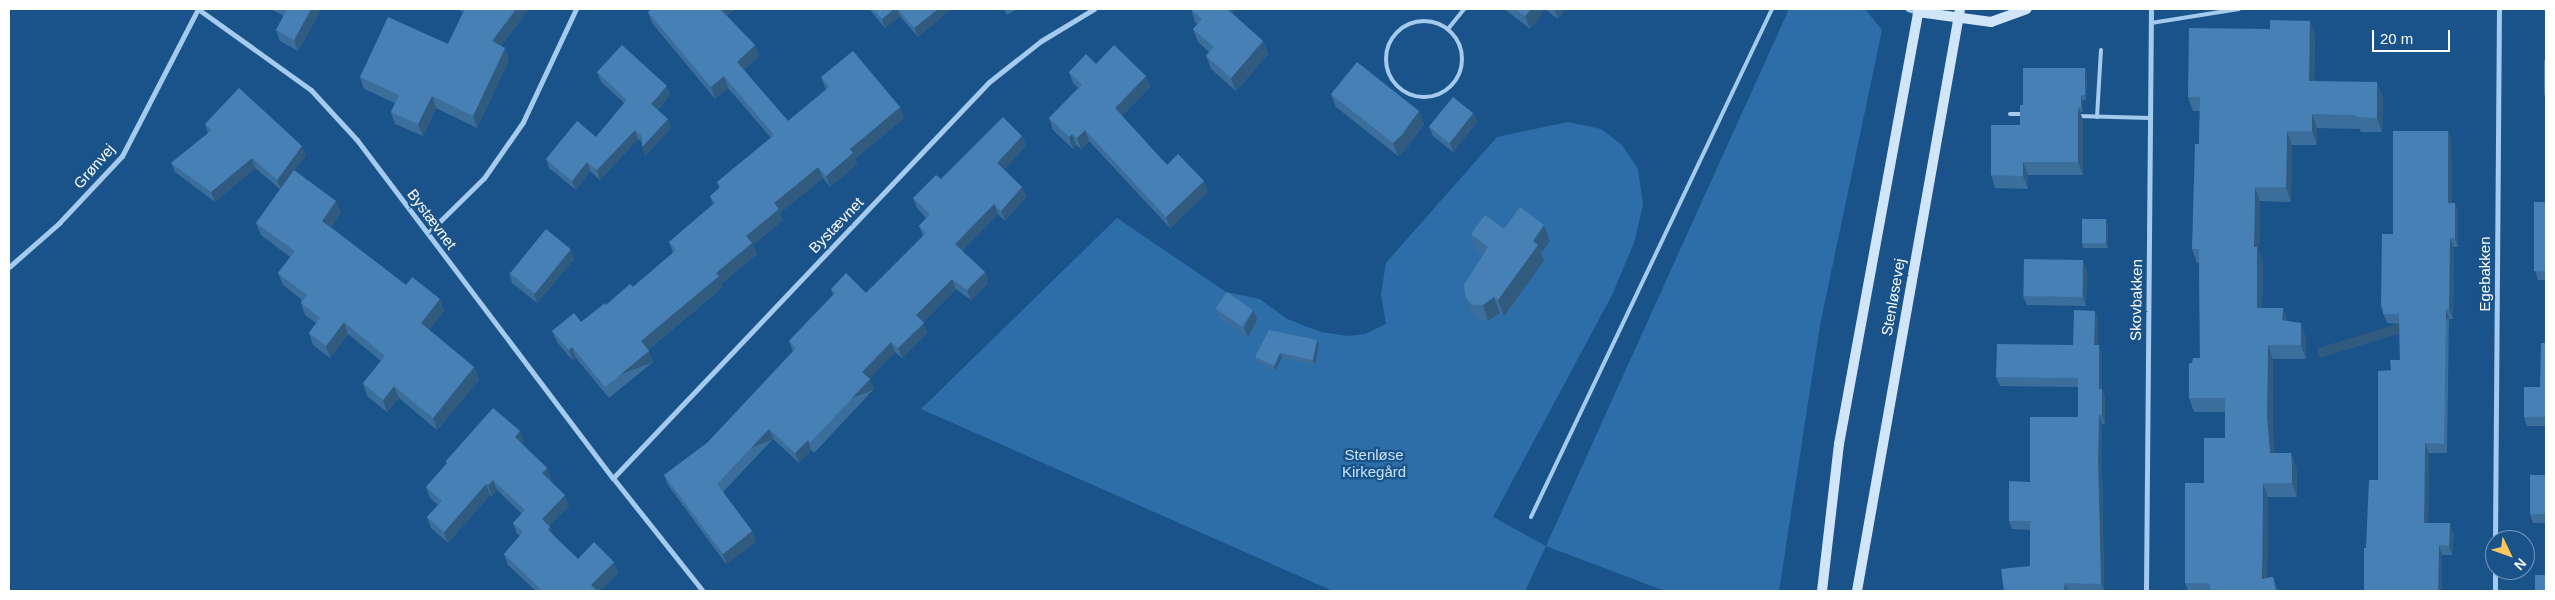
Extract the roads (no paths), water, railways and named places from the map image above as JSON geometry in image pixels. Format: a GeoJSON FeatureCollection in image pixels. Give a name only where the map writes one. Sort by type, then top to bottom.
{"type":"FeatureCollection","features":[{"type":"Feature","properties":{"kind":"street","name":"Bystævnet"},"geometry":{"type":"LineString","coordinates":[[198,9],[311,90],[357,140],[613,478],[703,591]]}},
{"type":"Feature","properties":{"kind":"street","name":"Grønvej"},"geometry":{"type":"LineString","coordinates":[[9,267],[59,223],[122,156],[198,9]]}},
{"type":"Feature","properties":{"kind":"street"},"geometry":{"type":"LineString","coordinates":[[428,233],[484,178],[523,122],[576,9]]}},
{"type":"Feature","properties":{"kind":"street","name":"Bystævnet"},"geometry":{"type":"LineString","coordinates":[[613,478],[990,82],[1041,41],[1094,9]]}},
{"type":"Feature","properties":{"kind":"street"},"geometry":{"type":"LineString","coordinates":[[1915,10],[1959,14],[1991,22],[2027,9]]}},
{"type":"Feature","properties":{"kind":"street","name":"Skovbakken"},"geometry":{"type":"LineString","coordinates":[[2146,591],[2151,9]]}},
{"type":"Feature","properties":{"kind":"street","name":"Egebakken"},"geometry":{"type":"LineString","coordinates":[[2495,530],[2499,9]]}},
{"type":"Feature","properties":{"kind":"street","name":"Stenløsevej"},"geometry":{"type":"LineString","coordinates":[[1822,591],[1839,444],[1915,10]]}},
{"type":"Feature","properties":{"kind":"street","name":"Stenløsevej"},"geometry":{"type":"LineString","coordinates":[[1857,591],[1959,14]]}},
{"type":"Feature","properties":{"kind":"lane"},"geometry":{"type":"LineString","coordinates":[[1448,29],[1464,9]]}},
{"type":"Feature","properties":{"kind":"lane"},"geometry":{"type":"LineString","coordinates":[[1531,517],[1772,9]]}},
{"type":"Feature","properties":{"kind":"lane"},"geometry":{"type":"LineString","coordinates":[[2151,24],[2238,9]]}},
{"type":"Feature","properties":{"kind":"lane"},"geometry":{"type":"LineString","coordinates":[[1421,21],[1435,22],[1448,29],[1458,42],[1462,56],[1460,72],[1452,85],[1440,94],[1424,98],[1410,95],[1398,87],[1389,75],[1386,61],[1388,46],[1395,34],[1406,25],[1421,21]]}},
{"type":"Feature","properties":{"kind":"lane"},"geometry":{"type":"LineString","coordinates":[[2097,117],[2101,50]]}},
{"type":"Feature","properties":{"kind":"lane"},"geometry":{"type":"LineString","coordinates":[[2010,114],[2029,114]]}},
{"type":"Feature","properties":{"kind":"lane"},"geometry":{"type":"LineString","coordinates":[[2068,116],[2150,118]]}},
{"type":"Feature","properties":{"kind":"park label","name":"Stenløse Kirkegård"},"geometry":{"type":"Point","coordinates":[1374,462]}}]}
